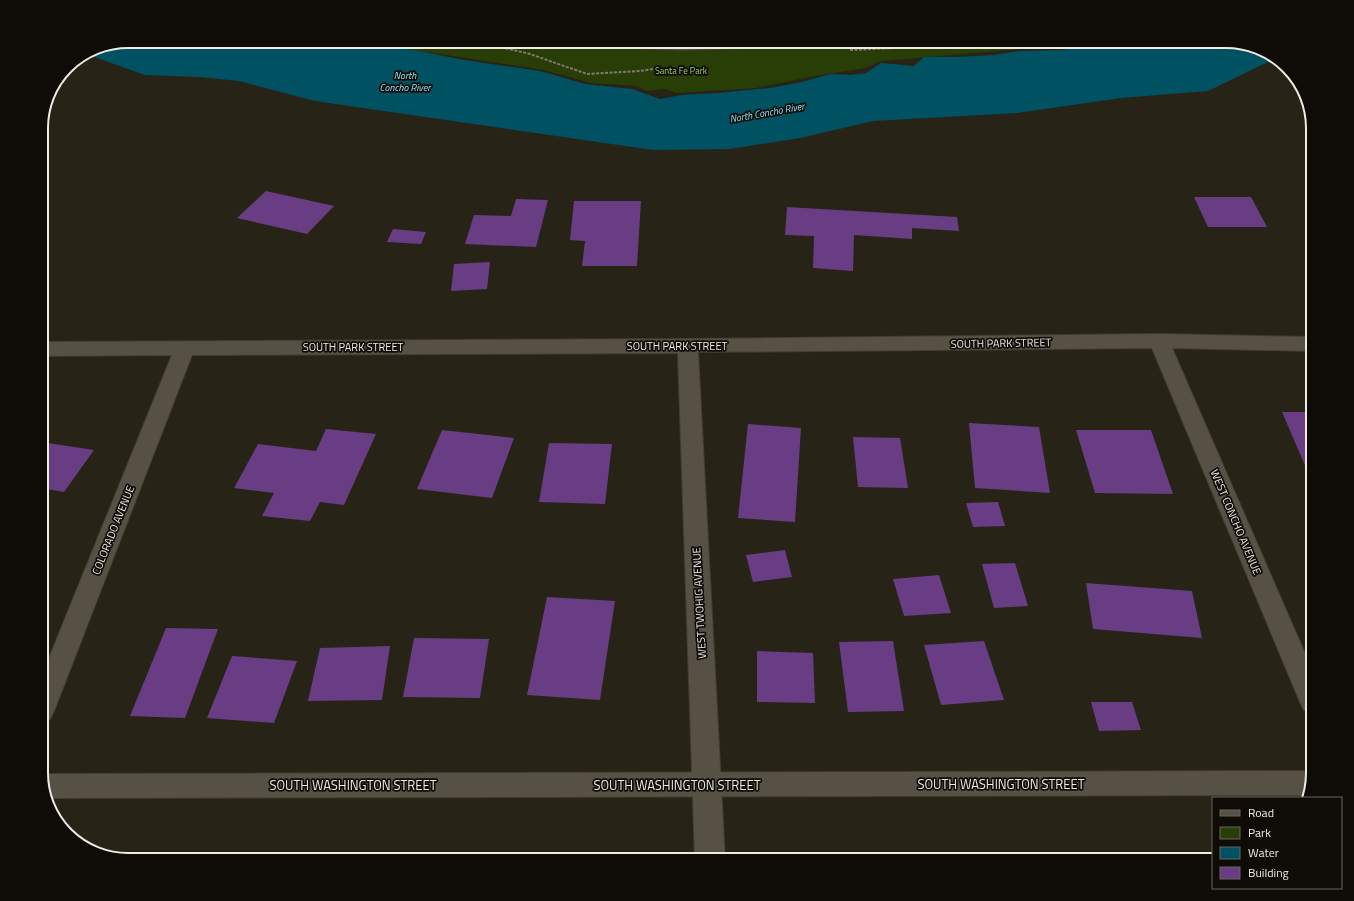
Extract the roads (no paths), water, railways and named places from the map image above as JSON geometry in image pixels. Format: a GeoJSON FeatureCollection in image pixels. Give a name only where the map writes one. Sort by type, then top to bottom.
{"type":"FeatureCollection","features":[{"type":"Feature","properties":{"kind":"street","name":"SOUTH PARK STREET"},"geometry":{"type":"LineString","coordinates":[[48,349],[688,346],[1159,341],[1306,344]]}},
{"type":"Feature","properties":{"kind":"street","name":"WEST CONCHO AVENUE"},"geometry":{"type":"LineString","coordinates":[[1159,341],[1306,686]]}},
{"type":"Feature","properties":{"kind":"street","name":"WEST TWOHIG AVENUE"},"geometry":{"type":"LineString","coordinates":[[688,346],[710,853]]}},
{"type":"Feature","properties":{"kind":"street","name":"COLORADO AVENUE"},"geometry":{"type":"LineString","coordinates":[[48,693],[185,348]]}},
{"type":"Feature","properties":{"kind":"street","name":"SOUTH WASHINGTON STREET"},"geometry":{"type":"LineString","coordinates":[[50,786],[1305,783]]}},
{"type":"Feature","properties":{"kind":"water","name":"North Concho River"},"geometry":{"type":"Polygon","coordinates":[[[123,48],[398,48],[464,60],[540,71],[585,84],[632,89],[660,99],[682,95],[770,88],[802,82],[830,74],[851,75],[866,73],[881,63],[914,66],[924,57],[994,55],[1019,51],[1063,50],[1073,48],[1226,48],[1256,54],[1269,61],[1208,91],[1121,98],[1017,113],[873,121],[800,138],[729,149],[653,150],[315,101],[239,81],[200,77],[145,75],[93,56],[103,52],[123,48]]]}},
{"type":"Feature","properties":{"kind":"park label","name":"Santa Fe Park"},"geometry":{"type":"Point","coordinates":[681,71]}}]}
